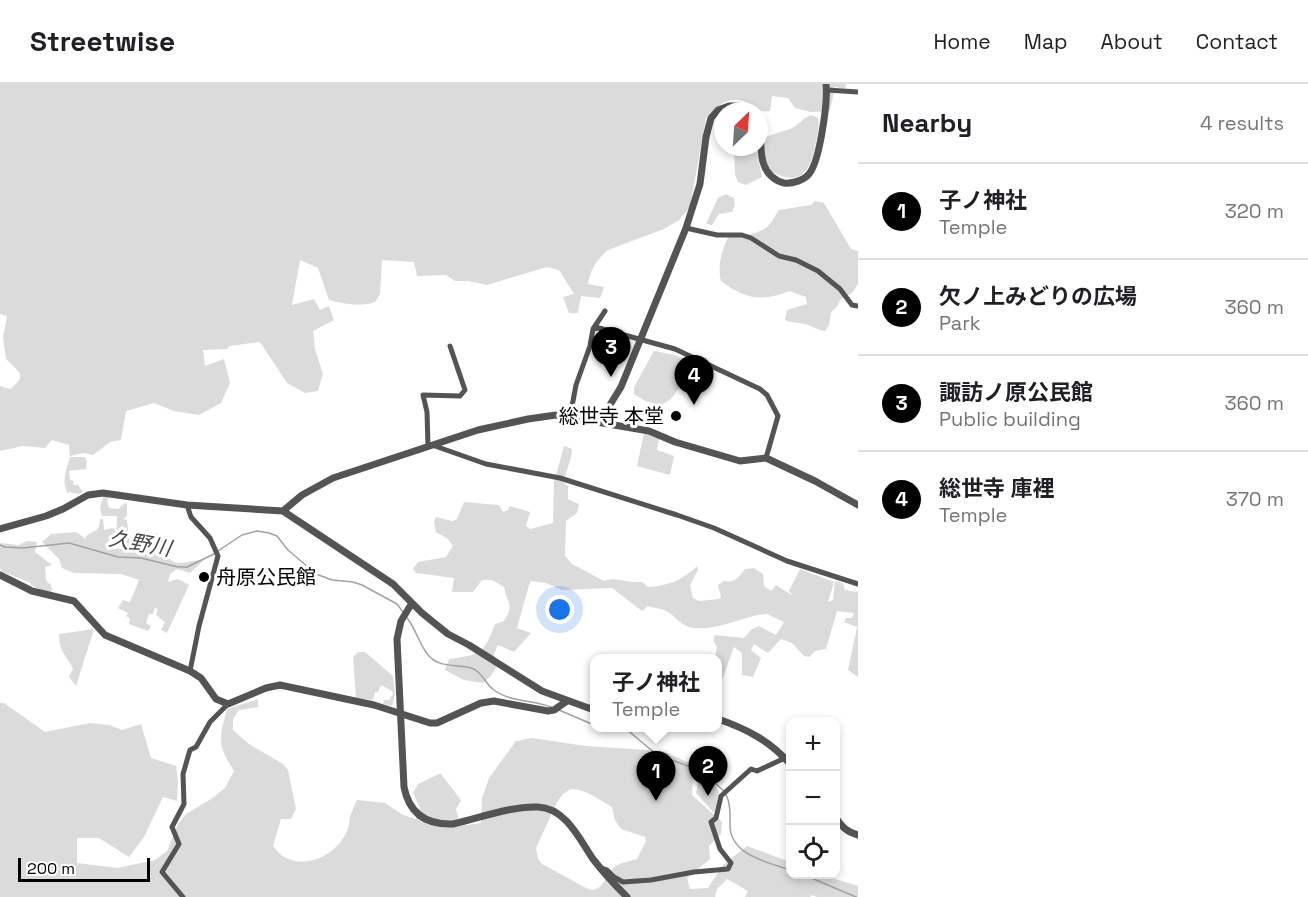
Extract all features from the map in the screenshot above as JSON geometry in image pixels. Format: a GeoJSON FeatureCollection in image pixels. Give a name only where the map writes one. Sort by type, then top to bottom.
{"type":"FeatureCollection","features":[{"type":"Feature","properties":{"kind":"street"},"geometry":{"type":"LineString","coordinates":[[762,156],[770,175],[781,182],[788,183],[804,178],[811,171],[816,159],[827,87],[858,92]]}},
{"type":"Feature","properties":{"kind":"street"},"geometry":{"type":"LineString","coordinates":[[600,421],[621,387],[686,228],[700,184],[707,129],[714,115]]}},
{"type":"Feature","properties":{"kind":"street"},"geometry":{"type":"LineString","coordinates":[[686,228],[717,235],[742,235],[752,238],[779,256],[796,260],[818,271],[840,289],[852,305],[858,306]]}},
{"type":"Feature","properties":{"kind":"street"},"geometry":{"type":"LineString","coordinates":[[570,417],[576,385],[590,346],[593,328],[605,311]]}},
{"type":"Feature","properties":{"kind":"street"},"geometry":{"type":"LineString","coordinates":[[593,328],[682,352],[760,389],[767,395],[778,416],[766,458]]}},
{"type":"Feature","properties":{"kind":"street"},"geometry":{"type":"LineString","coordinates":[[430,446],[423,395],[460,396],[465,390],[450,346]]}},
{"type":"Feature","properties":{"kind":"street"},"geometry":{"type":"LineString","coordinates":[[283,511],[302,495],[333,478],[478,430],[542,416],[600,421],[649,431],[675,442],[740,461],[766,458],[815,481],[858,505]]}},
{"type":"Feature","properties":{"kind":"street"},"geometry":{"type":"LineString","coordinates":[[430,446],[486,464],[560,478],[687,518],[787,561],[858,584]]}},
{"type":"Feature","properties":{"kind":"street"},"geometry":{"type":"LineString","coordinates":[[0,529],[46,516],[92,494],[123,495],[188,505],[283,511],[393,584],[410,605],[448,634],[542,691],[590,709]]}},
{"type":"Feature","properties":{"kind":"street"},"geometry":{"type":"LineString","coordinates":[[188,505],[191,517],[215,545],[218,556],[199,626],[190,671]]}},
{"type":"Feature","properties":{"kind":"street"},"geometry":{"type":"LineString","coordinates":[[0,575],[32,591],[70,599],[105,635],[190,671],[201,678],[216,699],[228,704]]}},
{"type":"Feature","properties":{"kind":"street"},"geometry":{"type":"LineString","coordinates":[[410,605],[401,621],[397,639],[399,714],[404,787],[408,803],[418,815],[435,824],[453,824],[525,808],[546,808],[564,819],[600,868],[627,897]]}},
{"type":"Feature","properties":{"kind":"street"},"geometry":{"type":"LineString","coordinates":[[183,897],[162,872],[179,844],[172,827],[184,804],[185,765],[190,750],[196,747],[210,722],[228,704],[279,685],[374,705],[430,723],[437,723],[481,703],[494,701],[549,711],[567,701]]}},
{"type":"Feature","properties":{"kind":"street"},"geometry":{"type":"LineString","coordinates":[[600,868],[607,870],[623,882],[728,869],[731,863],[720,849],[711,822],[716,818],[721,796],[751,770],[756,771],[785,758],[761,738],[722,721]]}},
{"type":"Feature","properties":{"kind":"street"},"geometry":{"type":"LineString","coordinates":[[840,825],[858,835]]}},
{"type":"Feature","properties":{"kind":"shaded area"},"geometry":{"type":"Polygon","coordinates":[[[0,84],[846,84],[845,89],[835,87],[830,111],[811,112],[795,108],[788,98],[772,96],[770,111],[768,111],[768,102],[735,100],[714,102],[714,109],[706,118],[690,207],[679,220],[664,229],[608,250],[595,265],[588,284],[604,287],[600,298],[581,296],[578,313],[569,313],[563,297],[574,294],[559,270],[547,267],[487,285],[455,281],[446,275],[417,276],[414,262],[382,260],[380,294],[375,302],[359,305],[329,300],[318,268],[300,260],[292,305],[314,299],[320,310],[329,306],[334,320],[313,331],[315,349],[323,374],[318,391],[305,393],[287,383],[260,342],[229,346],[227,349],[203,350],[205,366],[224,359],[230,383],[221,403],[199,415],[174,411],[154,403],[126,411],[121,440],[110,442],[93,455],[84,453],[70,456],[69,445],[52,440],[45,448],[23,446],[0,451],[0,386],[10,389],[19,380],[20,373],[6,359],[3,337],[7,316],[0,314],[0,84]]]}},
{"type":"Feature","properties":{"kind":"shaded area"},"geometry":{"type":"Polygon","coordinates":[[[811,115],[818,118],[813,156],[806,171],[801,175],[788,178],[770,171],[764,156],[768,156],[768,137],[794,127],[811,115]]]}},
{"type":"Feature","properties":{"kind":"shaded area"},"geometry":{"type":"Polygon","coordinates":[[[734,156],[758,156],[762,177],[746,185],[738,182],[735,174],[734,156]]]}},
{"type":"Feature","properties":{"kind":"shaded area"},"geometry":{"type":"Polygon","coordinates":[[[726,194],[734,198],[735,205],[732,212],[719,214],[712,225],[706,224],[718,198],[726,194]]]}},
{"type":"Feature","properties":{"kind":"shaded area"},"geometry":{"type":"Polygon","coordinates":[[[815,201],[824,203],[851,249],[858,251],[858,284],[852,293],[841,299],[831,312],[829,325],[825,331],[785,320],[787,310],[807,304],[806,297],[789,291],[771,297],[746,295],[721,281],[720,275],[721,258],[728,237],[759,232],[769,225],[779,210],[811,205],[815,201]]]}},
{"type":"Feature","properties":{"kind":"shaded area"},"geometry":{"type":"Polygon","coordinates":[[[654,351],[675,355],[686,361],[689,383],[687,390],[680,387],[671,399],[661,405],[645,401],[634,394],[634,387],[654,351]]]}},
{"type":"Feature","properties":{"kind":"shaded area"},"geometry":{"type":"Polygon","coordinates":[[[644,433],[659,438],[657,450],[674,456],[670,475],[637,466],[644,433]]]}},
{"type":"Feature","properties":{"kind":"shaded area"},"geometry":{"type":"Polygon","coordinates":[[[564,446],[572,449],[564,483],[568,486],[568,499],[579,504],[577,513],[566,521],[565,556],[572,564],[604,581],[614,579],[642,582],[648,587],[662,585],[687,575],[697,566],[698,570],[690,585],[693,598],[699,601],[719,599],[721,597],[718,585],[724,581],[736,579],[745,569],[754,568],[763,574],[764,586],[771,591],[776,585],[793,596],[789,591],[800,569],[834,582],[828,602],[833,600],[835,581],[843,583],[845,590],[858,592],[858,677],[848,670],[857,627],[844,622],[846,618],[852,618],[854,613],[837,611],[826,649],[815,651],[809,657],[804,656],[792,643],[781,639],[768,653],[754,644],[751,650],[761,658],[753,677],[742,675],[742,653],[734,647],[722,680],[722,654],[716,654],[717,647],[713,640],[715,635],[744,638],[752,629],[759,626],[776,635],[784,622],[767,614],[708,628],[689,627],[662,609],[648,606],[642,611],[612,588],[562,590],[546,583],[531,581],[517,628],[531,633],[514,652],[498,645],[494,654],[497,666],[491,676],[483,683],[464,680],[445,670],[449,659],[474,654],[484,647],[495,624],[504,621],[510,607],[504,587],[492,580],[482,580],[473,592],[452,592],[454,578],[416,573],[413,569],[418,562],[446,557],[453,546],[448,539],[436,532],[434,522],[436,517],[452,521],[457,519],[464,502],[499,505],[503,512],[510,506],[530,512],[526,526],[530,529],[553,523],[554,482],[564,446]]]}},
{"type":"Feature","properties":{"kind":"shaded area"},"geometry":{"type":"Polygon","coordinates":[[[70,457],[85,457],[87,462],[86,469],[69,471],[70,480],[74,481],[73,485],[78,485],[83,492],[79,494],[69,492],[68,494],[65,485],[70,457]]]}},
{"type":"Feature","properties":{"kind":"shaded area"},"geometry":{"type":"Polygon","coordinates":[[[104,494],[110,496],[107,500],[109,508],[118,509],[125,503],[127,504],[127,516],[123,519],[127,520],[129,540],[150,537],[156,533],[163,539],[162,552],[174,562],[204,560],[190,573],[177,569],[170,574],[168,582],[178,579],[189,585],[167,633],[161,630],[165,622],[156,615],[158,609],[155,608],[153,614],[149,614],[146,623],[151,626],[148,631],[129,624],[130,618],[126,616],[128,613],[118,608],[123,600],[130,602],[139,580],[121,574],[74,573],[62,568],[59,559],[42,542],[51,534],[76,532],[86,539],[86,536],[98,528],[100,519],[103,519],[104,530],[115,529],[114,541],[108,541],[106,547],[115,549],[133,547],[116,544],[117,516],[102,516],[100,508],[104,494]]]}},
{"type":"Feature","properties":{"kind":"shaded area"},"geometry":{"type":"Polygon","coordinates":[[[27,541],[37,542],[35,552],[52,565],[45,567],[46,581],[51,585],[52,591],[47,593],[29,582],[3,572],[0,568],[0,543],[19,545],[27,541]]]}},
{"type":"Feature","properties":{"kind":"shaded area"},"geometry":{"type":"Polygon","coordinates":[[[94,629],[76,686],[69,677],[73,669],[62,649],[59,634],[94,629]]]}},
{"type":"Feature","properties":{"kind":"shaded area"},"geometry":{"type":"Polygon","coordinates":[[[358,652],[365,652],[393,676],[395,694],[392,706],[383,704],[384,700],[389,700],[393,694],[381,685],[378,692],[375,692],[373,700],[356,698],[353,657],[358,652]]]}},
{"type":"Feature","properties":{"kind":"shaded area"},"geometry":{"type":"Polygon","coordinates":[[[258,699],[258,707],[239,710],[233,719],[233,730],[249,744],[283,764],[288,770],[296,809],[291,819],[281,819],[273,846],[281,855],[291,860],[302,862],[313,860],[333,850],[347,831],[357,800],[385,803],[403,815],[416,819],[420,808],[413,793],[418,784],[439,774],[461,800],[456,809],[460,826],[481,823],[482,798],[489,778],[516,741],[532,738],[586,746],[663,751],[696,766],[692,795],[722,822],[721,834],[709,846],[710,859],[687,878],[690,889],[708,888],[722,866],[747,846],[786,861],[786,879],[835,879],[858,886],[858,897],[812,895],[810,897],[745,897],[748,891],[727,879],[717,889],[715,897],[0,897],[0,703],[4,703],[45,732],[90,723],[109,725],[122,730],[141,724],[151,758],[176,766],[177,801],[163,797],[144,837],[129,857],[99,838],[77,838],[77,863],[118,868],[155,860],[167,851],[178,824],[186,814],[225,788],[234,771],[222,748],[222,728],[227,709],[258,699]],[[571,789],[563,794],[536,848],[538,859],[542,864],[593,890],[603,883],[613,868],[621,863],[637,859],[646,841],[645,837],[621,829],[615,820],[612,807],[587,793],[571,789]]]}},
{"type":"Feature","properties":{"kind":"shaded area"},"geometry":{"type":"Polygon","coordinates":[[[700,773],[719,792],[714,813],[696,793],[700,773]]]}},
{"type":"Feature","properties":{"kind":"waterway","name":"久野川"},"geometry":{"type":"LineString","coordinates":[[218,551],[242,535],[257,531],[269,533],[277,536],[288,550],[316,574],[332,580],[362,585],[397,604],[403,612]]}},
{"type":"Feature","properties":{"kind":"waterway","name":"久野川"},"geometry":{"type":"LineString","coordinates":[[0,545],[23,548],[69,543],[118,557],[141,558],[178,567],[187,567],[214,554]]}},
{"type":"Feature","properties":{"kind":"waterway","name":"久野川"},"geometry":{"type":"LineString","coordinates":[[407,618],[425,651],[432,659],[442,664],[475,670],[491,687],[507,697],[551,707]]}},
{"type":"Feature","properties":{"kind":"waterway","name":"久野川"},"geometry":{"type":"LineString","coordinates":[[559,710],[590,723]]}},
{"type":"Feature","properties":{"kind":"waterway"},"geometry":{"type":"LineString","coordinates":[[630,732],[656,754],[701,771],[724,791]]}},
{"type":"Feature","properties":{"kind":"waterway"},"geometry":{"type":"LineString","coordinates":[[726,794],[732,837],[737,845],[762,861],[786,869]]}},
{"type":"Feature","properties":{"kind":"waterway"},"geometry":{"type":"LineString","coordinates":[[814,879],[856,897]]}},
{"type":"Feature","properties":{"kind":"place","name":"諏訪ノ原公民館"},"geometry":{"type":"Point","coordinates":[611,377]}},
{"type":"Feature","properties":{"kind":"place","name":"総世寺 庫裡"},"geometry":{"type":"Point","coordinates":[694,405]}},
{"type":"Feature","properties":{"kind":"place","name":"総世寺 本堂"},"geometry":{"type":"Point","coordinates":[676,416]}},
{"type":"Feature","properties":{"kind":"place","name":"舟原公民館"},"geometry":{"type":"Point","coordinates":[204,577]}},
{"type":"Feature","properties":{"kind":"place","name":"欠ノ上みどりの広場"},"geometry":{"type":"Point","coordinates":[708,796]}},
{"type":"Feature","properties":{"kind":"place","name":"子ノ神社"},"geometry":{"type":"Point","coordinates":[656,801]}}]}
